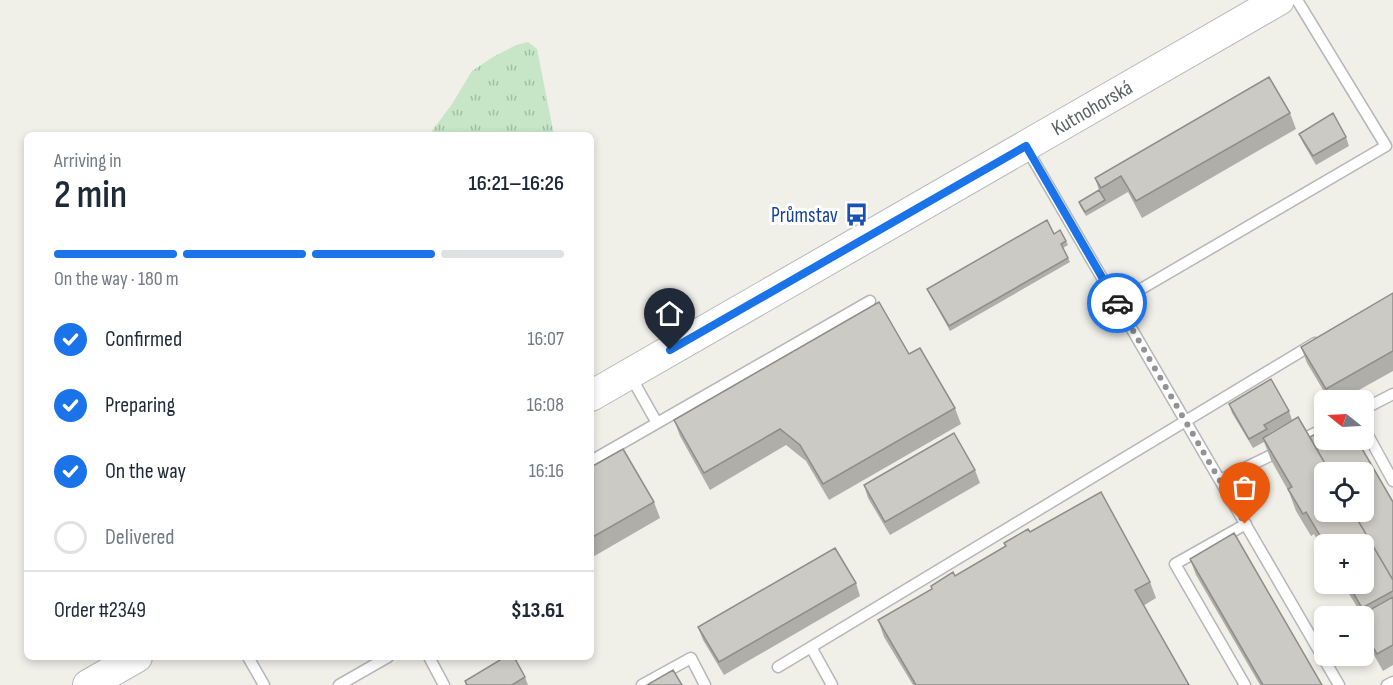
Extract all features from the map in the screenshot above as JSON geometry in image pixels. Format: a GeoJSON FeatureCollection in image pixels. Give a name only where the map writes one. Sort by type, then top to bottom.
{"type":"FeatureCollection","features":[{"type":"Feature","properties":{"kind":"main road","name":"Kutnohorská"},"geometry":{"type":"LineString","coordinates":[[594,394],[1279,0]]}},
{"type":"Feature","properties":{"kind":"main road"},"geometry":{"type":"LineString","coordinates":[[88,685],[132,660]]}},
{"type":"Feature","properties":{"kind":"lane"},"geometry":{"type":"LineString","coordinates":[[1117,303],[1386,146],[1297,0]]}},
{"type":"Feature","properties":{"kind":"lane"},"geometry":{"type":"LineString","coordinates":[[1026,146],[1339,685]]}},
{"type":"Feature","properties":{"kind":"lane"},"geometry":{"type":"LineString","coordinates":[[594,459],[870,302]]}},
{"type":"Feature","properties":{"kind":"lane"},"geometry":{"type":"LineString","coordinates":[[778,667],[1324,338]]}},
{"type":"Feature","properties":{"kind":"lane"},"geometry":{"type":"LineString","coordinates":[[629,374],[657,423]]}},
{"type":"Feature","properties":{"kind":"lane"},"geometry":{"type":"LineString","coordinates":[[1374,404],[1393,394]]}},
{"type":"Feature","properties":{"kind":"lane"},"geometry":{"type":"LineString","coordinates":[[1220,480],[1314,434]]}},
{"type":"Feature","properties":{"kind":"lane"},"geometry":{"type":"LineString","coordinates":[[1374,446],[1393,481]]}},
{"type":"Feature","properties":{"kind":"lane"},"geometry":{"type":"LineString","coordinates":[[1245,524],[1176,564],[1245,685]]}},
{"type":"Feature","properties":{"kind":"lane"},"geometry":{"type":"LineString","coordinates":[[811,647],[832,685]]}},
{"type":"Feature","properties":{"kind":"lane"},"geometry":{"type":"LineString","coordinates":[[642,685],[691,658],[705,685]]}},
{"type":"Feature","properties":{"kind":"lane"},"geometry":{"type":"LineString","coordinates":[[250,660],[264,685]]}},
{"type":"Feature","properties":{"kind":"lane"},"geometry":{"type":"LineString","coordinates":[[339,685],[383,660]]}},
{"type":"Feature","properties":{"kind":"lane"},"geometry":{"type":"LineString","coordinates":[[431,660],[444,685]]}},
{"type":"Feature","properties":{"kind":"lane"},"geometry":{"type":"LineString","coordinates":[[1387,685],[1393,682]]}},
{"type":"Feature","properties":{"kind":"green space"},"geometry":{"type":"Polygon","coordinates":[[[528,42],[537,49],[553,132],[431,132],[472,71],[516,45],[528,42]]]}},
{"type":"Feature","properties":{"kind":"building"},"geometry":{"type":"Polygon","coordinates":[[[1269,77],[1290,113],[1136,201],[1121,176],[1101,188],[1095,178],[1269,77]]]}},
{"type":"Feature","properties":{"kind":"building"},"geometry":{"type":"Polygon","coordinates":[[[1333,113],[1346,137],[1313,156],[1299,134],[1333,113]]]}},
{"type":"Feature","properties":{"kind":"building"},"geometry":{"type":"Polygon","coordinates":[[[1099,190],[1105,200],[1085,212],[1079,202],[1099,190]]]}},
{"type":"Feature","properties":{"kind":"building"},"geometry":{"type":"Polygon","coordinates":[[[1047,220],[1054,234],[1060,230],[1066,241],[1061,244],[1068,258],[949,326],[927,289],[1047,220]]]}},
{"type":"Feature","properties":{"kind":"building"},"geometry":{"type":"Polygon","coordinates":[[[1393,293],[1393,351],[1326,389],[1301,347],[1393,293]]]}},
{"type":"Feature","properties":{"kind":"building"},"geometry":{"type":"Polygon","coordinates":[[[879,302],[909,354],[920,348],[955,408],[823,484],[800,445],[780,429],[704,473],[674,420],[879,302]]]}},
{"type":"Feature","properties":{"kind":"building"},"geometry":{"type":"Polygon","coordinates":[[[1271,379],[1289,411],[1264,425],[1267,429],[1249,439],[1229,404],[1271,379]]]}},
{"type":"Feature","properties":{"kind":"building"},"geometry":{"type":"Polygon","coordinates":[[[1298,417],[1314,444],[1314,450],[1317,450],[1324,462],[1314,462],[1314,522],[1359,522],[1366,534],[1319,534],[1306,512],[1303,514],[1288,489],[1292,487],[1263,438],[1298,417]]]}},
{"type":"Feature","properties":{"kind":"building"},"geometry":{"type":"Polygon","coordinates":[[[954,433],[975,470],[885,522],[864,485],[954,433]]]}},
{"type":"Feature","properties":{"kind":"building"},"geometry":{"type":"Polygon","coordinates":[[[623,449],[654,502],[594,536],[594,465],[623,449]]]}},
{"type":"Feature","properties":{"kind":"building"},"geometry":{"type":"Polygon","coordinates":[[[1317,450],[1363,450],[1370,462],[1324,462],[1317,450]]]}},
{"type":"Feature","properties":{"kind":"building"},"geometry":{"type":"Polygon","coordinates":[[[1374,469],[1393,502],[1393,580],[1374,548],[1374,534],[1366,534],[1359,522],[1374,522],[1374,469]]]}},
{"type":"Feature","properties":{"kind":"building"},"geometry":{"type":"Polygon","coordinates":[[[1101,492],[1150,582],[1135,590],[1189,685],[916,685],[878,620],[932,589],[931,586],[953,572],[955,576],[1006,546],[1004,543],[1028,529],[1030,532],[1101,492]]]}},
{"type":"Feature","properties":{"kind":"building"},"geometry":{"type":"Polygon","coordinates":[[[1234,533],[1322,685],[1263,685],[1190,559],[1234,533]]]}},
{"type":"Feature","properties":{"kind":"building"},"geometry":{"type":"Polygon","coordinates":[[[835,548],[856,583],[719,662],[698,627],[835,548]]]}},
{"type":"Feature","properties":{"kind":"building"},"geometry":{"type":"Polygon","coordinates":[[[1374,548],[1393,580],[1393,591],[1366,606],[1361,606],[1354,594],[1374,594],[1374,548]]]}},
{"type":"Feature","properties":{"kind":"building"},"geometry":{"type":"Polygon","coordinates":[[[1393,597],[1393,645],[1377,654],[1374,649],[1374,608],[1393,597]]]}},
{"type":"Feature","properties":{"kind":"building"},"geometry":{"type":"Polygon","coordinates":[[[500,660],[516,660],[525,677],[512,685],[467,685],[465,681],[500,660]]]}},
{"type":"Feature","properties":{"kind":"building"},"geometry":{"type":"Polygon","coordinates":[[[673,670],[682,685],[647,685],[673,670]]]}},
{"type":"Feature","properties":{"kind":"way so far"},"geometry":{"type":"LineString","coordinates":[[1117,303],[1245,524]]}},
{"type":"Feature","properties":{"kind":"place","name":"Průmstav"},"geometry":{"type":"Point","coordinates":[856,215]}},
{"type":"Feature","properties":{"kind":"route"},"geometry":{"type":"LineString","coordinates":[[670,350],[1026,146],[1117,303]]}}]}
